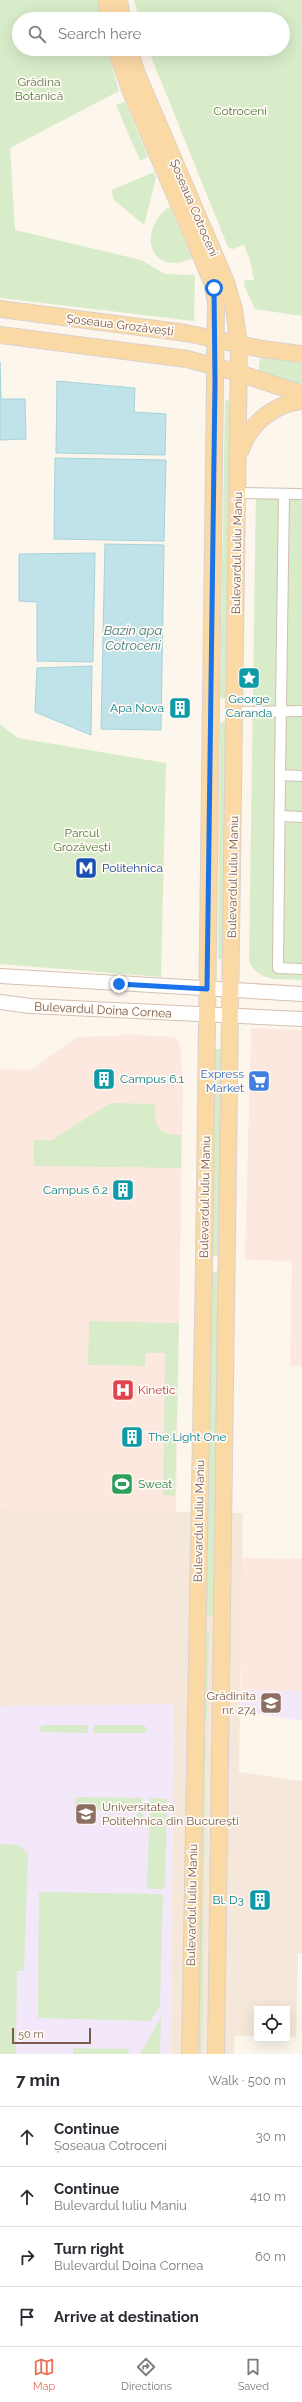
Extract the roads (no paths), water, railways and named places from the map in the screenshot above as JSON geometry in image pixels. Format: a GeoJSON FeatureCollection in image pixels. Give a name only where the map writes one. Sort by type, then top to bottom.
{"type":"FeatureCollection","features":[{"type":"Feature","properties":{"kind":"main road"},"geometry":{"type":"LineString","coordinates":[[106,0],[108,12]]}},
{"type":"Feature","properties":{"kind":"main road"},"geometry":{"type":"LineString","coordinates":[[119,0],[121,12]]}},
{"type":"Feature","properties":{"kind":"main road","name":"Șoseaua Cotroceni"},"geometry":{"type":"LineString","coordinates":[[118,56],[131,92],[212,282],[216,302],[216,340]]}},
{"type":"Feature","properties":{"kind":"main road","name":"Șoseaua Cotroceni"},"geometry":{"type":"LineString","coordinates":[[132,56],[137,74],[226,282],[234,310],[239,345],[239,373]]}},
{"type":"Feature","properties":{"kind":"main road","name":"Șoseaua Grozăvești"},"geometry":{"type":"LineString","coordinates":[[0,309],[186,333],[239,345],[302,354]]}},
{"type":"Feature","properties":{"kind":"main road","name":"Șoseaua Grozăvești"},"geometry":{"type":"LineString","coordinates":[[0,335],[187,359],[239,373],[302,394]]}},
{"type":"Feature","properties":{"kind":"main road","name":"Bulevardul Iuliu Maniu"},"geometry":{"type":"LineString","coordinates":[[190,2054],[207,1015],[216,340]]}},
{"type":"Feature","properties":{"kind":"main road","name":"Bulevardul Iuliu Maniu"},"geometry":{"type":"LineString","coordinates":[[216,2054],[236,712],[239,373]]}},
{"type":"Feature","properties":{"kind":"main road"},"geometry":{"type":"LineString","coordinates":[[238,459],[248,435],[260,420],[282,406],[302,401]]}},
{"type":"Feature","properties":{"kind":"main road"},"geometry":{"type":"LineString","coordinates":[[0,976],[302,994]]}},
{"type":"Feature","properties":{"kind":"main road","name":"Bulevardul Doina Cornea"},"geometry":{"type":"LineString","coordinates":[[0,1002],[38,1006],[302,1019]]}},
{"type":"Feature","properties":{"kind":"main road"},"geometry":{"type":"LineString","coordinates":[[196,1726],[221,1727]]}},
{"type":"Feature","properties":{"kind":"street"},"geometry":{"type":"LineString","coordinates":[[238,494],[302,494]]}},
{"type":"Feature","properties":{"kind":"street"},"geometry":{"type":"LineString","coordinates":[[284,494],[278,968],[302,969]]}},
{"type":"Feature","properties":{"kind":"street"},"geometry":{"type":"LineString","coordinates":[[236,712],[302,710]]}},
{"type":"Feature","properties":{"kind":"street"},"geometry":{"type":"LineString","coordinates":[[280,776],[302,776]]}},
{"type":"Feature","properties":{"kind":"street"},"geometry":{"type":"LineString","coordinates":[[280,816],[302,817]]}},
{"type":"Feature","properties":{"kind":"water"},"geometry":{"type":"Polygon","coordinates":[[[0,362],[1,399],[25,399],[26,439],[0,440],[0,362]]]}},
{"type":"Feature","properties":{"kind":"water"},"geometry":{"type":"Polygon","coordinates":[[[57,381],[135,388],[134,412],[166,414],[165,455],[56,453],[57,381]]]}},
{"type":"Feature","properties":{"kind":"water"},"geometry":{"type":"Polygon","coordinates":[[[55,458],[166,460],[164,541],[54,539],[55,458]]]}},
{"type":"Feature","properties":{"kind":"water","name":"Bazin apa Cotroceni"},"geometry":{"type":"Polygon","coordinates":[[[105,544],[164,545],[161,730],[101,729],[105,544]]]}},
{"type":"Feature","properties":{"kind":"water","name":"Bazin apa Cotroceni"},"geometry":{"type":"Polygon","coordinates":[[[95,553],[93,662],[37,661],[37,602],[19,601],[19,554],[95,553]]]}},
{"type":"Feature","properties":{"kind":"water","name":"Bazin apa Cotroceni"},"geometry":{"type":"Polygon","coordinates":[[[92,666],[91,735],[35,712],[37,668],[92,666]]]}},
{"type":"Feature","properties":{"kind":"place","name":"George Caranda"},"geometry":{"type":"Point","coordinates":[249,678]}},
{"type":"Feature","properties":{"kind":"place","name":"Apa Nova"},"geometry":{"type":"Point","coordinates":[180,708]}},
{"type":"Feature","properties":{"kind":"place","name":"Politehnica"},"geometry":{"type":"Point","coordinates":[86,868]}},
{"type":"Feature","properties":{"kind":"place","name":"Campus 6.1"},"geometry":{"type":"Point","coordinates":[104,1079]}},
{"type":"Feature","properties":{"kind":"place","name":"Express Market"},"geometry":{"type":"Point","coordinates":[259,1081]}},
{"type":"Feature","properties":{"kind":"place","name":"Campus 6.2"},"geometry":{"type":"Point","coordinates":[123,1190]}},
{"type":"Feature","properties":{"kind":"place","name":"Kinetic"},"geometry":{"type":"Point","coordinates":[123,1390]}},
{"type":"Feature","properties":{"kind":"place","name":"The Light One"},"geometry":{"type":"Point","coordinates":[132,1437]}},
{"type":"Feature","properties":{"kind":"place","name":"Sweat"},"geometry":{"type":"Point","coordinates":[122,1484]}},
{"type":"Feature","properties":{"kind":"place","name":"Grădinita nr. 274"},"geometry":{"type":"Point","coordinates":[271,1703]}},
{"type":"Feature","properties":{"kind":"place","name":"Universitatea Politehnica din București"},"geometry":{"type":"Point","coordinates":[86,1814]}},
{"type":"Feature","properties":{"kind":"place","name":"Bl. D3"},"geometry":{"type":"Point","coordinates":[260,1900]}},
{"type":"Feature","properties":{"kind":"park label","name":"Grădina Botanică"},"geometry":{"type":"Point","coordinates":[39,89]}},
{"type":"Feature","properties":{"kind":"park label","name":"Cotroceni"},"geometry":{"type":"Point","coordinates":[240,111]}},
{"type":"Feature","properties":{"kind":"park label","name":"Parcul Grozăvești"},"geometry":{"type":"Point","coordinates":[82,840]}}]}
